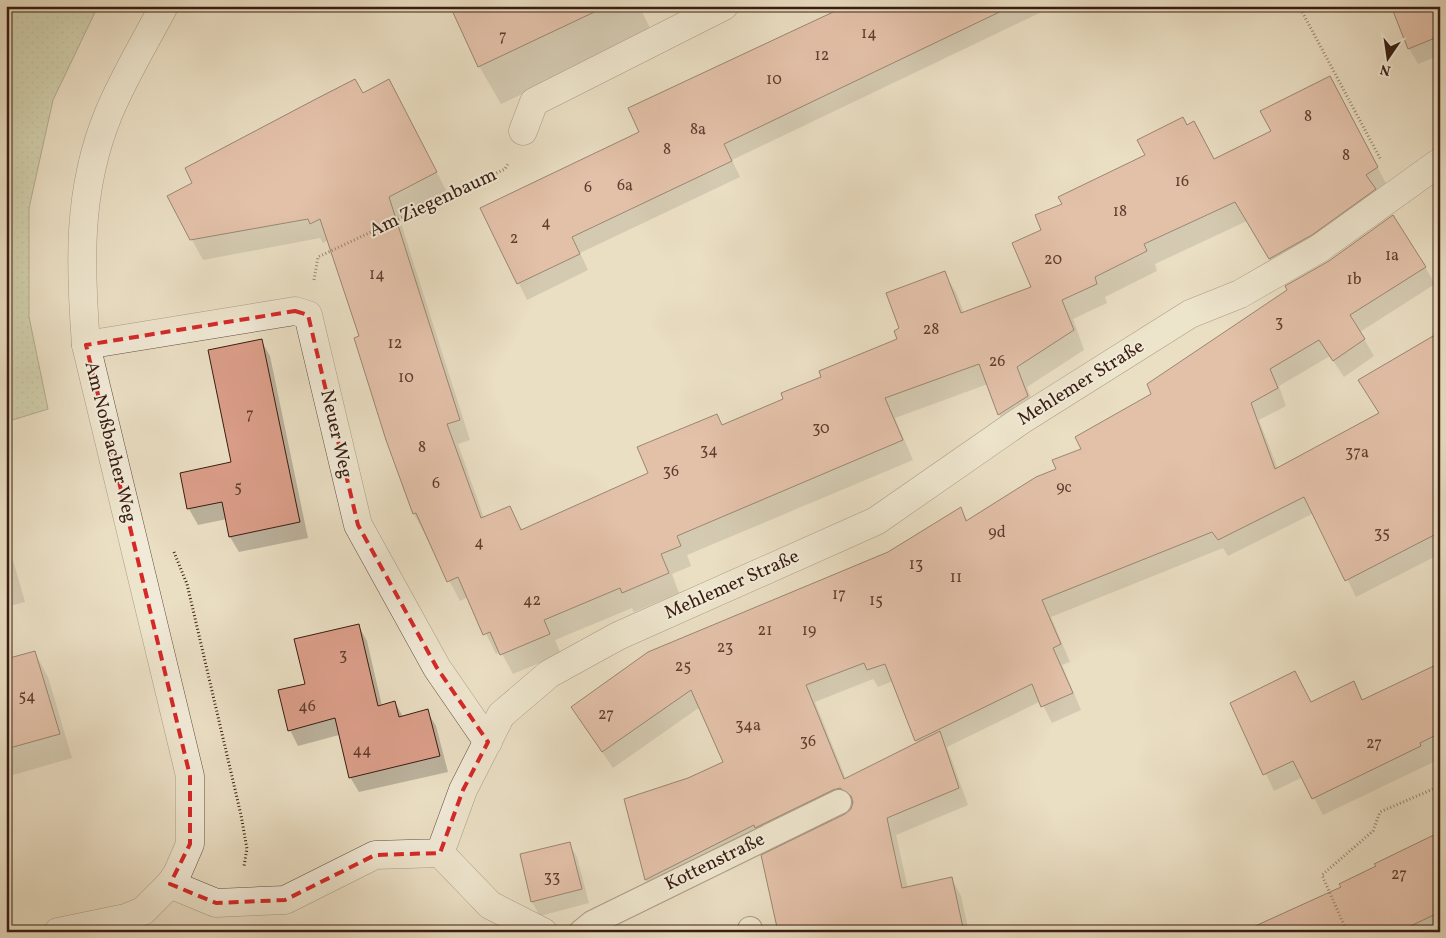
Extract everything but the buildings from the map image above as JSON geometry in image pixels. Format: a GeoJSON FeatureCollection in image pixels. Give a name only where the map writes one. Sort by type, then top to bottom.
{"type":"FeatureCollection","features":[{"type":"Feature","properties":{"kind":"street","name":"Am Noßbacher Weg"},"geometry":{"type":"LineString","coordinates":[[164,6],[108,116],[90,175],[82,227],[80,277],[86,345],[190,776],[190,844],[177,874],[170,884]]}},
{"type":"Feature","properties":{"kind":"street"},"geometry":{"type":"LineString","coordinates":[[523,131],[534,102],[694,13],[724,6]]}},
{"type":"Feature","properties":{"kind":"street","name":"Mehlemer Straße"},"geometry":{"type":"LineString","coordinates":[[440,853],[463,790],[501,715],[549,674],[618,636],[876,521],[1020,421],[1190,314],[1240,294],[1320,248],[1440,162]]}},
{"type":"Feature","properties":{"kind":"street"},"geometry":{"type":"LineString","coordinates":[[86,345],[295,311],[308,315]]}},
{"type":"Feature","properties":{"kind":"street","name":"Neuer Weg"},"geometry":{"type":"LineString","coordinates":[[308,315],[358,525],[437,668],[488,742]]}},
{"type":"Feature","properties":{"kind":"street"},"geometry":{"type":"LineString","coordinates":[[58,932],[126,918],[143,910],[170,884],[216,903],[285,900],[375,855],[440,853],[490,905],[543,932]]}},
{"type":"Feature","properties":{"kind":"lane","name":"Kottenstraße"},"geometry":{"type":"LineString","coordinates":[[586,927],[839,802]]}},
{"type":"Feature","properties":{"kind":"path"},"geometry":{"type":"LineString","coordinates":[[1299,6],[1398,193]]}},
{"type":"Feature","properties":{"kind":"path","name":"Am Ziegenbaum"},"geometry":{"type":"LineString","coordinates":[[308,315],[318,257],[505,170],[523,131]]}},
{"type":"Feature","properties":{"kind":"path"},"geometry":{"type":"LineString","coordinates":[[173,549],[187,584],[247,849],[244,868],[216,903]]}},
{"type":"Feature","properties":{"kind":"path"},"geometry":{"type":"LineString","coordinates":[[1346,932],[1322,875],[1374,831],[1380,812],[1440,786]]}},
{"type":"Feature","properties":{"kind":"highlighted area"},"geometry":{"type":"Polygon","coordinates":[[[295,311],[308,315],[358,525],[437,668],[488,742],[463,790],[440,853],[375,855],[285,900],[216,903],[170,884],[190,844],[190,776],[86,345],[295,311]]]}},
{"type":"Feature","properties":{"kind":"green space"},"geometry":{"type":"Polygon","coordinates":[[[6,6],[98,6],[53,100],[29,208],[29,317],[48,409],[6,422],[6,6]]]}}]}
